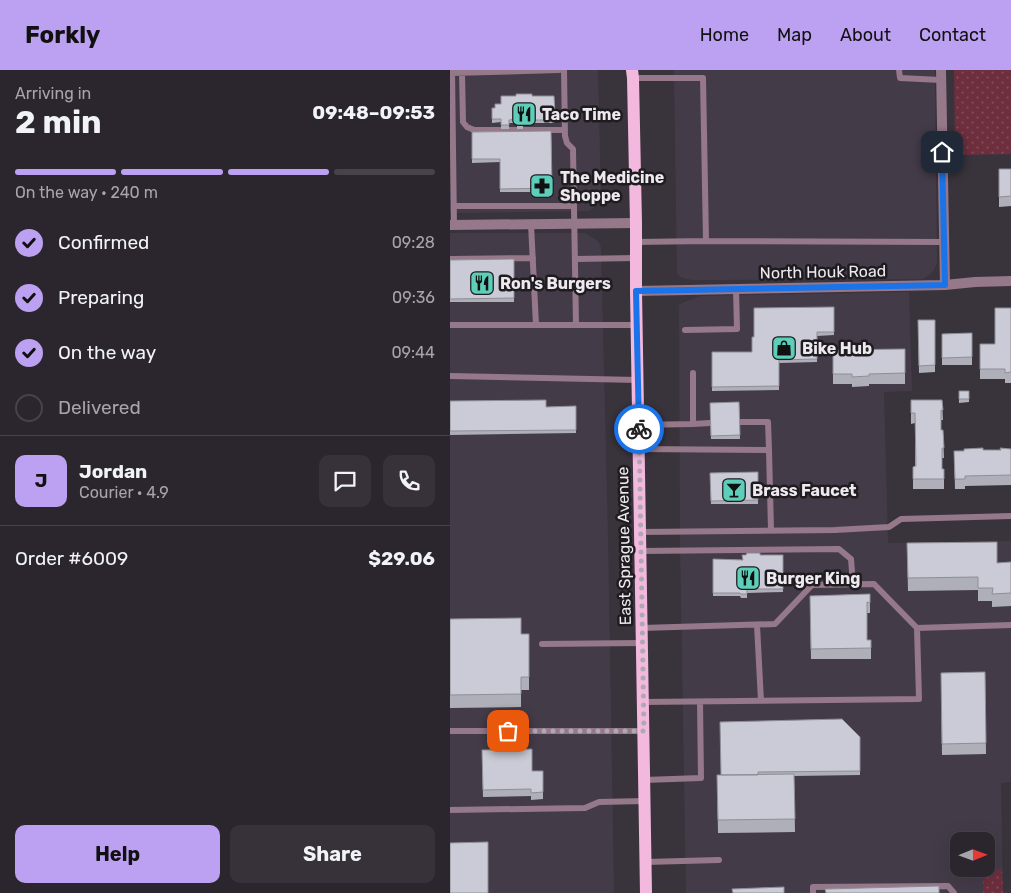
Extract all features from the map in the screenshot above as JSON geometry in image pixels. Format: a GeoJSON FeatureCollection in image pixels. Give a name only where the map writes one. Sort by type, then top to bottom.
{"type":"FeatureCollection","features":[{"type":"Feature","properties":{"kind":"main road","name":"East Sprague Avenue"},"geometry":{"type":"LineString","coordinates":[[633,73],[646,893]]}},
{"type":"Feature","properties":{"kind":"street"},"geometry":{"type":"LineString","coordinates":[[941,75],[945,285]]}},
{"type":"Feature","properties":{"kind":"street"},"geometry":{"type":"LineString","coordinates":[[452,225],[636,223]]}},
{"type":"Feature","properties":{"kind":"street","name":"North Houk Road"},"geometry":{"type":"LineString","coordinates":[[636,291],[945,285],[1011,281]]}},
{"type":"Feature","properties":{"kind":"lane"},"geometry":{"type":"LineString","coordinates":[[452,225],[454,206],[452,72],[559,70]]}},
{"type":"Feature","properties":{"kind":"lane"},"geometry":{"type":"LineString","coordinates":[[564,70],[565,140],[573,149],[576,325]]}},
{"type":"Feature","properties":{"kind":"lane"},"geometry":{"type":"LineString","coordinates":[[702,70],[706,241]]}},
{"type":"Feature","properties":{"kind":"lane"},"geometry":{"type":"LineString","coordinates":[[899,70],[900,78],[941,75]]}},
{"type":"Feature","properties":{"kind":"lane"},"geometry":{"type":"LineString","coordinates":[[462,73],[463,122],[467,127],[474,130],[565,130]]}},
{"type":"Feature","properties":{"kind":"lane"},"geometry":{"type":"LineString","coordinates":[[633,73],[703,78]]}},
{"type":"Feature","properties":{"kind":"lane"},"geometry":{"type":"LineString","coordinates":[[454,206],[574,206]]}},
{"type":"Feature","properties":{"kind":"lane"},"geometry":{"type":"LineString","coordinates":[[531,224],[536,325]]}},
{"type":"Feature","properties":{"kind":"lane"},"geometry":{"type":"LineString","coordinates":[[636,242],[944,242]]}},
{"type":"Feature","properties":{"kind":"lane"},"geometry":{"type":"LineString","coordinates":[[450,259],[533,258]]}},
{"type":"Feature","properties":{"kind":"lane"},"geometry":{"type":"LineString","coordinates":[[575,259],[636,258]]}},
{"type":"Feature","properties":{"kind":"lane"},"geometry":{"type":"LineString","coordinates":[[685,330],[736,329],[736,289]]}},
{"type":"Feature","properties":{"kind":"lane"},"geometry":{"type":"LineString","coordinates":[[450,325],[637,325]]}},
{"type":"Feature","properties":{"kind":"lane"},"geometry":{"type":"LineString","coordinates":[[693,373],[693,424]]}},
{"type":"Feature","properties":{"kind":"lane"},"geometry":{"type":"LineString","coordinates":[[450,376],[638,380]]}},
{"type":"Feature","properties":{"kind":"lane"},"geometry":{"type":"LineString","coordinates":[[740,422],[768,422],[771,530]]}},
{"type":"Feature","properties":{"kind":"lane"},"geometry":{"type":"LineString","coordinates":[[639,425],[710,423]]}},
{"type":"Feature","properties":{"kind":"lane"},"geometry":{"type":"LineString","coordinates":[[639,449],[769,450]]}},
{"type":"Feature","properties":{"kind":"lane"},"geometry":{"type":"LineString","coordinates":[[640,532],[835,530],[889,527],[901,519],[1011,516]]}},
{"type":"Feature","properties":{"kind":"lane"},"geometry":{"type":"LineString","coordinates":[[641,551],[839,549],[851,559],[853,584]]}},
{"type":"Feature","properties":{"kind":"lane"},"geometry":{"type":"LineString","coordinates":[[642,628],[774,624],[812,585],[874,584],[917,628],[919,699],[643,702]]}},
{"type":"Feature","properties":{"kind":"lane"},"geometry":{"type":"LineString","coordinates":[[757,625],[761,701]]}},
{"type":"Feature","properties":{"kind":"lane"},"geometry":{"type":"LineString","coordinates":[[917,628],[1011,625]]}},
{"type":"Feature","properties":{"kind":"lane"},"geometry":{"type":"LineString","coordinates":[[542,644],[642,643]]}},
{"type":"Feature","properties":{"kind":"lane"},"geometry":{"type":"LineString","coordinates":[[644,780],[701,778],[700,702]]}},
{"type":"Feature","properties":{"kind":"lane"},"geometry":{"type":"LineString","coordinates":[[450,731],[644,731]]}},
{"type":"Feature","properties":{"kind":"lane"},"geometry":{"type":"LineString","coordinates":[[450,810],[585,808],[599,802],[645,801]]}},
{"type":"Feature","properties":{"kind":"lane"},"geometry":{"type":"LineString","coordinates":[[646,862],[720,860]]}},
{"type":"Feature","properties":{"kind":"lane"},"geometry":{"type":"LineString","coordinates":[[813,893],[813,887],[948,886],[954,893]]}},
{"type":"Feature","properties":{"kind":"shaded area"},"geometry":{"type":"Polygon","coordinates":[[[450,70],[598,70],[601,197],[590,211],[450,213],[450,70]]]}},
{"type":"Feature","properties":{"kind":"shaded area"},"geometry":{"type":"Polygon","coordinates":[[[674,70],[935,70],[937,263],[932,273],[923,279],[692,280],[682,278],[677,273],[674,70]]]}},
{"type":"Feature","properties":{"kind":"shaded area"},"geometry":{"type":"Polygon","coordinates":[[[954,70],[1011,70],[1011,154],[962,155],[955,149],[954,70]]]}},
{"type":"Feature","properties":{"kind":"shaded area"},"geometry":{"type":"Polygon","coordinates":[[[450,233],[585,233],[598,241],[601,247],[614,893],[450,893],[450,233]]]}},
{"type":"Feature","properties":{"kind":"shaded area"},"geometry":{"type":"Polygon","coordinates":[[[909,292],[912,391],[884,392],[888,543],[1011,541],[1011,782],[1001,783],[1003,893],[686,893],[680,544],[679,305],[701,296],[909,292]]]}},
{"type":"Feature","properties":{"kind":"shaded area"},"geometry":{"type":"Polygon","coordinates":[[[995,869],[1002,869],[1003,893],[983,893],[983,878],[995,878],[995,869]]]}},
{"type":"Feature","properties":{"kind":"building","name":"Taco Time"},"geometry":{"type":"Polygon","coordinates":[[[516,94],[554,96],[554,120],[523,120],[523,125],[517,125],[517,119],[509,120],[509,125],[501,125],[501,119],[492,119],[492,108],[495,108],[495,104],[501,104],[501,96],[516,96],[516,94]]]}},
{"type":"Feature","properties":{"kind":"building"},"geometry":{"type":"Polygon","coordinates":[[[551,131],[552,188],[500,189],[500,159],[472,159],[472,132],[551,131]]]}},
{"type":"Feature","properties":{"kind":"building"},"geometry":{"type":"Polygon","coordinates":[[[999,169],[1011,169],[1011,196],[999,197],[999,169]]]}},
{"type":"Feature","properties":{"kind":"building","name":"Ron's Burgers"},"geometry":{"type":"Polygon","coordinates":[[[514,259],[514,298],[450,299],[450,260],[514,259]]]}},
{"type":"Feature","properties":{"kind":"building","name":"Bike Hub"},"geometry":{"type":"Polygon","coordinates":[[[834,307],[834,332],[817,332],[817,359],[779,360],[779,386],[712,387],[712,352],[752,352],[754,308],[834,307]]]}},
{"type":"Feature","properties":{"kind":"building"},"geometry":{"type":"Polygon","coordinates":[[[995,308],[1011,308],[1011,372],[1005,373],[1005,369],[980,369],[980,344],[995,344],[995,308]]]}},
{"type":"Feature","properties":{"kind":"building"},"geometry":{"type":"Polygon","coordinates":[[[918,320],[935,320],[935,365],[919,366],[918,320]]]}},
{"type":"Feature","properties":{"kind":"building"},"geometry":{"type":"Polygon","coordinates":[[[972,333],[972,357],[942,358],[942,334],[972,333]]]}},
{"type":"Feature","properties":{"kind":"building"},"geometry":{"type":"Polygon","coordinates":[[[905,349],[905,373],[869,374],[869,376],[852,377],[852,374],[833,374],[833,350],[905,349]]]}},
{"type":"Feature","properties":{"kind":"building"},"geometry":{"type":"Polygon","coordinates":[[[959,391],[969,391],[969,399],[959,399],[959,391]]]}},
{"type":"Feature","properties":{"kind":"building"},"geometry":{"type":"Polygon","coordinates":[[[546,400],[546,407],[576,406],[576,430],[450,431],[450,401],[546,400]]]}},
{"type":"Feature","properties":{"kind":"building"},"geometry":{"type":"Polygon","coordinates":[[[911,400],[942,400],[941,430],[943,430],[942,469],[944,469],[944,479],[913,479],[913,467],[916,466],[915,413],[911,413],[911,400]]]}},
{"type":"Feature","properties":{"kind":"building"},"geometry":{"type":"Polygon","coordinates":[[[739,402],[740,435],[711,436],[710,403],[739,402]]]}},
{"type":"Feature","properties":{"kind":"building"},"geometry":{"type":"Polygon","coordinates":[[[983,448],[983,450],[1011,449],[1011,475],[965,476],[965,479],[955,479],[954,451],[983,448]]]}},
{"type":"Feature","properties":{"kind":"building","name":"Brass Faucet"},"geometry":{"type":"Polygon","coordinates":[[[758,472],[758,500],[711,501],[710,473],[758,472]]]}},
{"type":"Feature","properties":{"kind":"building"},"geometry":{"type":"Polygon","coordinates":[[[997,542],[997,563],[1011,562],[1011,593],[992,594],[993,588],[978,588],[978,577],[908,578],[907,543],[997,542]]]}},
{"type":"Feature","properties":{"kind":"building","name":"Burger King"},"geometry":{"type":"Polygon","coordinates":[[[747,553],[783,555],[783,589],[747,589],[747,594],[713,593],[713,559],[743,560],[742,555],[747,553]]]}},
{"type":"Feature","properties":{"kind":"building"},"geometry":{"type":"Polygon","coordinates":[[[870,594],[870,603],[867,602],[867,640],[871,640],[871,648],[811,649],[810,596],[870,594]]]}},
{"type":"Feature","properties":{"kind":"building"},"geometry":{"type":"Polygon","coordinates":[[[521,618],[521,634],[529,634],[529,677],[521,677],[521,694],[450,695],[450,619],[521,618]]]}},
{"type":"Feature","properties":{"kind":"building"},"geometry":{"type":"Polygon","coordinates":[[[985,672],[986,743],[942,744],[941,673],[985,672]]]}},
{"type":"Feature","properties":{"kind":"building"},"geometry":{"type":"Polygon","coordinates":[[[842,719],[860,737],[860,771],[758,772],[758,775],[721,775],[720,722],[842,719]]]}},
{"type":"Feature","properties":{"kind":"building"},"geometry":{"type":"Polygon","coordinates":[[[532,749],[532,771],[543,771],[543,792],[531,793],[531,789],[483,790],[482,750],[532,749]]]}},
{"type":"Feature","properties":{"kind":"building"},"geometry":{"type":"Polygon","coordinates":[[[794,774],[795,819],[718,820],[717,775],[794,774]]]}},
{"type":"Feature","properties":{"kind":"building"},"geometry":{"type":"Polygon","coordinates":[[[488,842],[488,893],[450,893],[450,843],[488,842]]]}},
{"type":"Feature","properties":{"kind":"building"},"geometry":{"type":"Polygon","coordinates":[[[939,886],[939,893],[826,893],[825,889],[939,886]]]}},
{"type":"Feature","properties":{"kind":"building"},"geometry":{"type":"Polygon","coordinates":[[[784,887],[784,893],[733,893],[732,889],[784,887]]]}},
{"type":"Feature","properties":{"kind":"way so far"},"geometry":{"type":"LineString","coordinates":[[508,731],[644,731],[639,429]]}},
{"type":"Feature","properties":{"kind":"place","name":"Taco Time"},"geometry":{"type":"Point","coordinates":[524,114]}},
{"type":"Feature","properties":{"kind":"place","name":"The Medicine Shoppe"},"geometry":{"type":"Point","coordinates":[542,186]}},
{"type":"Feature","properties":{"kind":"place","name":"Ron's Burgers"},"geometry":{"type":"Point","coordinates":[482,283]}},
{"type":"Feature","properties":{"kind":"place","name":"Bike Hub"},"geometry":{"type":"Point","coordinates":[784,348]}},
{"type":"Feature","properties":{"kind":"place","name":"Brass Faucet"},"geometry":{"type":"Point","coordinates":[734,490]}},
{"type":"Feature","properties":{"kind":"place","name":"Burger King"},"geometry":{"type":"Point","coordinates":[748,578]}},
{"type":"Feature","properties":{"kind":"route"},"geometry":{"type":"LineString","coordinates":[[639,429],[636,291],[945,285],[942,152]]}}]}
